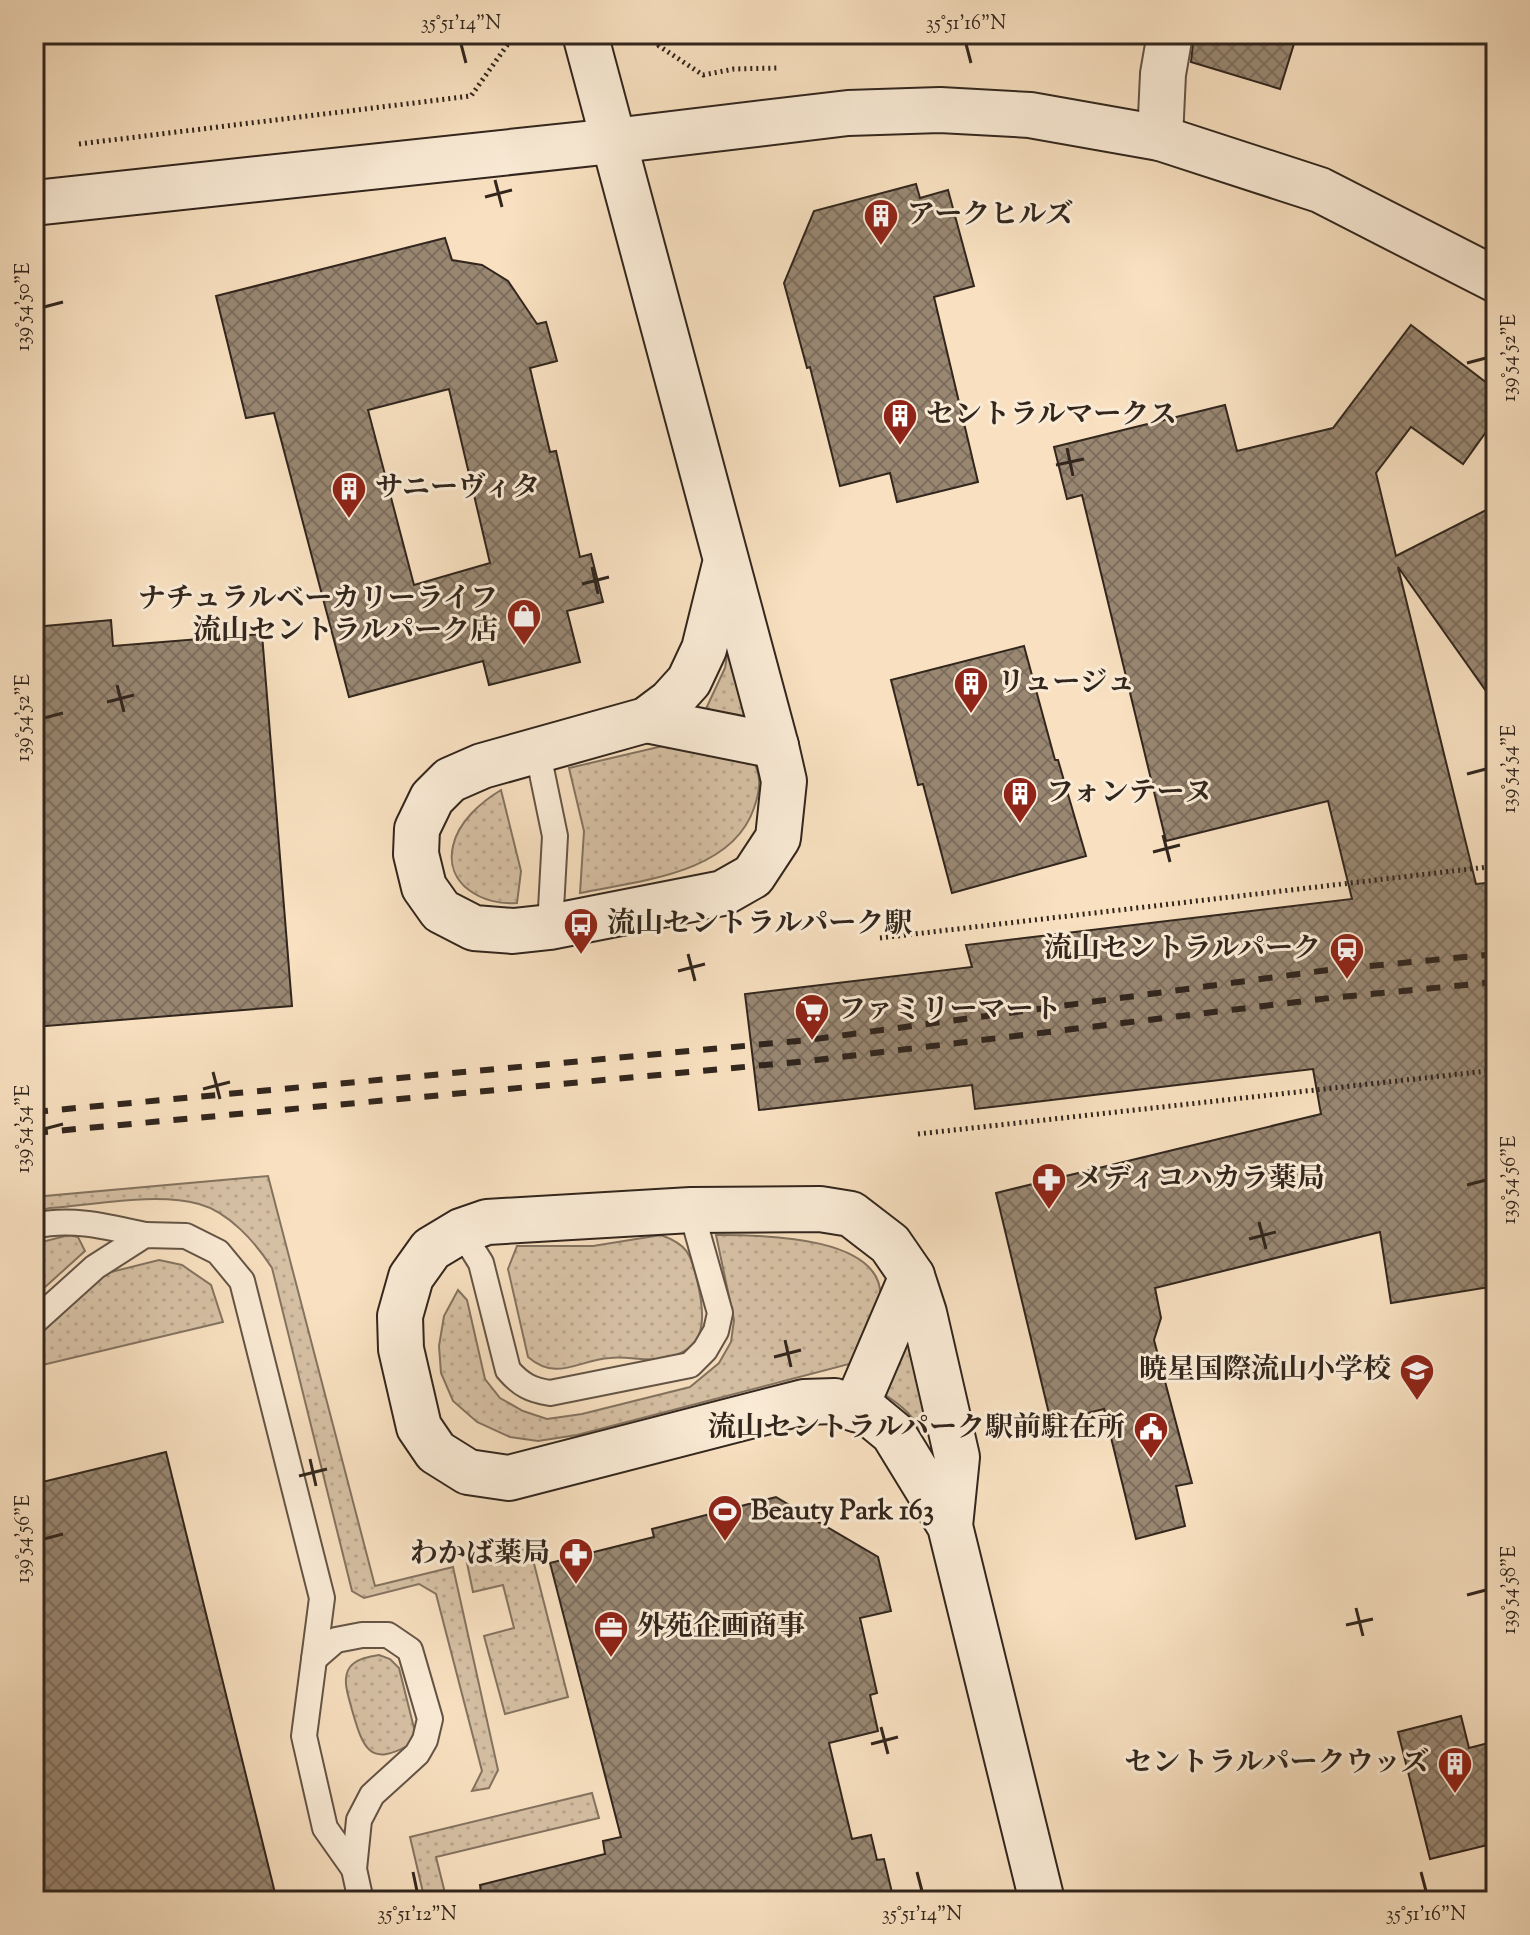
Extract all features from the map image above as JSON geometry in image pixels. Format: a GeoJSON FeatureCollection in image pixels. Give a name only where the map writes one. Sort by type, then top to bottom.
{"type":"FeatureCollection","features":[{"type":"Feature","properties":{"kind":"street"},"geometry":{"type":"LineString","coordinates":[[585,34],[776,746],[784,781],[778,838],[753,876],[712,896],[550,927],[513,931],[474,928],[441,911],[424,887],[416,854],[417,829],[432,798],[450,780],[482,766],[646,720],[670,702],[689,681],[704,649],[725,564]]}},
{"type":"Feature","properties":{"kind":"street"},"geometry":{"type":"LineString","coordinates":[[1160,138],[1163,74],[1170,34]]}},
{"type":"Feature","properties":{"kind":"street"},"geometry":{"type":"LineString","coordinates":[[34,203],[848,113],[940,110],[1030,115],[1160,138],[1320,190],[1496,280]]}},
{"type":"Feature","properties":{"kind":"street"},"geometry":{"type":"LineString","coordinates":[[646,720],[776,746]]}},
{"type":"Feature","properties":{"kind":"street"},"geometry":{"type":"LineString","coordinates":[[950,1526],[957,1457],[924,1313],[912,1276],[890,1244],[851,1214],[820,1209],[691,1210],[487,1222],[461,1231],[431,1249],[411,1277],[400,1316],[400,1338],[419,1427],[436,1452],[468,1472],[509,1478],[804,1402],[835,1401],[870,1414],[893,1433],[950,1526],[1042,1901]]}},
{"type":"Feature","properties":{"kind":"street"},"geometry":{"type":"LineString","coordinates":[[855,1409],[912,1276]]}},
{"type":"Feature","properties":{"kind":"lane"},"geometry":{"type":"LineString","coordinates":[[537,749],[555,836],[550,927]]}},
{"type":"Feature","properties":{"kind":"lane"},"geometry":{"type":"LineString","coordinates":[[461,1231],[481,1263],[508,1370],[532,1391],[550,1393],[690,1365],[705,1350],[716,1331],[720,1313],[691,1210]]}},
{"type":"Feature","properties":{"kind":"lane"},"geometry":{"type":"LineString","coordinates":[[34,1226],[97,1224],[145,1235],[186,1236],[218,1252],[242,1281],[322,1598],[304,1736],[325,1828],[354,1869]]}},
{"type":"Feature","properties":{"kind":"lane"},"geometry":{"type":"LineString","coordinates":[[34,1322],[95,1267],[145,1235]]}},
{"type":"Feature","properties":{"kind":"lane"},"geometry":{"type":"LineString","coordinates":[[314,1659],[336,1640],[362,1635],[388,1635],[410,1650],[430,1719],[425,1740],[417,1754],[372,1795],[359,1820],[354,1869],[361,1901]]}},
{"type":"Feature","properties":{"kind":"path"},"geometry":{"type":"LineString","coordinates":[[65,146],[471,96],[515,34]]}},
{"type":"Feature","properties":{"kind":"path"},"geometry":{"type":"LineString","coordinates":[[880,938],[1496,866]]}},
{"type":"Feature","properties":{"kind":"path"},"geometry":{"type":"LineString","coordinates":[[918,1134],[1496,1070]]}},
{"type":"Feature","properties":{"kind":"shaded area"},"geometry":{"type":"Polygon","coordinates":[[[729,644],[750,719],[704,713],[725,668],[729,644]]]}},
{"type":"Feature","properties":{"kind":"shaded area"},"geometry":{"type":"Polygon","coordinates":[[[667,745],[750,755],[757,768],[759,787],[754,808],[743,830],[726,847],[705,861],[680,871],[580,893],[584,831],[569,768],[667,745]]]}},
{"type":"Feature","properties":{"kind":"shaded area"},"geometry":{"type":"Polygon","coordinates":[[[501,790],[521,871],[517,903],[492,901],[469,890],[455,872],[452,860],[456,837],[465,821],[501,790]]]}},
{"type":"Feature","properties":{"kind":"shaded area"},"geometry":{"type":"Polygon","coordinates":[[[268,1176],[375,1586],[453,1567],[498,1770],[489,1788],[472,1791],[482,1771],[436,1594],[419,1584],[364,1598],[352,1591],[272,1268],[258,1249],[221,1214],[199,1204],[182,1201],[125,1200],[34,1212],[34,1197],[268,1176]]]}},
{"type":"Feature","properties":{"kind":"shaded area"},"geometry":{"type":"Polygon","coordinates":[[[69,1235],[78,1237],[85,1251],[34,1297],[34,1244],[69,1235]]]}},
{"type":"Feature","properties":{"kind":"shaded area"},"geometry":{"type":"Polygon","coordinates":[[[661,1235],[677,1242],[686,1251],[697,1280],[702,1320],[696,1341],[688,1349],[660,1359],[610,1358],[558,1369],[539,1364],[528,1357],[508,1269],[517,1246],[593,1246],[661,1235]]]}},
{"type":"Feature","properties":{"kind":"shaded area"},"geometry":{"type":"Polygon","coordinates":[[[716,1235],[790,1238],[845,1252],[866,1265],[878,1282],[879,1306],[853,1363],[577,1435],[538,1441],[510,1437],[477,1422],[453,1401],[441,1373],[439,1346],[444,1316],[458,1290],[467,1300],[485,1379],[500,1398],[523,1411],[547,1419],[582,1414],[690,1387],[719,1363],[731,1342],[734,1320],[716,1235]]]}},
{"type":"Feature","properties":{"kind":"shaded area"},"geometry":{"type":"Polygon","coordinates":[[[159,1260],[182,1265],[211,1285],[223,1322],[34,1367],[34,1339],[107,1273],[159,1260]]]}},
{"type":"Feature","properties":{"kind":"shaded area"},"geometry":{"type":"Polygon","coordinates":[[[905,1341],[928,1425],[924,1430],[902,1407],[879,1391],[905,1341]]]}},
{"type":"Feature","properties":{"kind":"shaded area"},"geometry":{"type":"Polygon","coordinates":[[[530,1548],[568,1697],[505,1714],[484,1636],[514,1628],[503,1585],[473,1592],[467,1563],[530,1548]]]}},
{"type":"Feature","properties":{"kind":"shaded area"},"geometry":{"type":"Polygon","coordinates":[[[379,1655],[390,1659],[399,1668],[415,1732],[411,1744],[386,1754],[377,1754],[364,1744],[346,1682],[347,1672],[353,1664],[379,1655]]]}},
{"type":"Feature","properties":{"kind":"shaded area"},"geometry":{"type":"Polygon","coordinates":[[[592,1793],[599,1818],[436,1857],[447,1901],[425,1901],[410,1837],[592,1793]]]}},
{"type":"Feature","properties":{"kind":"building"},"geometry":{"type":"Polygon","coordinates":[[[1194,34],[1297,34],[1280,89],[1191,62],[1194,34]]]}},
{"type":"Feature","properties":{"kind":"building"},"geometry":{"type":"Polygon","coordinates":[[[916,184],[920,198],[948,190],[974,286],[934,297],[978,482],[897,502],[890,473],[840,486],[810,367],[807,368],[784,283],[814,211],[916,184]]]}},
{"type":"Feature","properties":{"kind":"building"},"geometry":{"type":"Polygon","coordinates":[[[445,238],[452,260],[482,265],[508,281],[537,324],[546,322],[557,361],[530,368],[550,452],[556,451],[580,557],[591,554],[603,602],[567,611],[580,662],[489,685],[483,661],[349,697],[274,413],[246,418],[216,296],[445,238]],[[449,389],[368,410],[414,585],[490,563],[449,389]]]}},
{"type":"Feature","properties":{"kind":"building"},"geometry":{"type":"Polygon","coordinates":[[[1411,325],[1496,390],[1496,418],[1463,464],[1411,427],[1376,473],[1396,556],[1496,505],[1496,705],[1398,567],[1476,884],[1496,882],[1496,1286],[1391,1303],[1380,1232],[1155,1288],[1161,1318],[1154,1340],[1192,1483],[1176,1486],[1185,1526],[1136,1539],[1104,1409],[1051,1422],[996,1193],[1321,1114],[1313,1069],[975,1109],[972,1085],[759,1110],[745,994],[972,967],[966,945],[1352,899],[1328,801],[1166,841],[1082,495],[1067,499],[1054,447],[1225,405],[1237,451],[1333,428],[1411,325]]]}},
{"type":"Feature","properties":{"kind":"building"},"geometry":{"type":"Polygon","coordinates":[[[111,620],[113,646],[262,634],[292,1006],[34,1027],[34,627],[111,620]]]}},
{"type":"Feature","properties":{"kind":"building"},"geometry":{"type":"Polygon","coordinates":[[[1024,646],[1055,760],[1058,760],[1086,856],[952,893],[923,784],[918,785],[891,680],[1024,646]]]}},
{"type":"Feature","properties":{"kind":"building"},"geometry":{"type":"Polygon","coordinates":[[[166,1452],[277,1901],[34,1901],[34,1484],[166,1452]]]}},
{"type":"Feature","properties":{"kind":"building"},"geometry":{"type":"Polygon","coordinates":[[[776,1497],[878,1557],[891,1611],[860,1618],[877,1693],[870,1695],[878,1731],[829,1743],[852,1839],[871,1835],[877,1860],[884,1859],[894,1901],[482,1901],[480,1885],[605,1854],[603,1841],[621,1837],[550,1563],[654,1537],[652,1529],[776,1497]]]}},
{"type":"Feature","properties":{"kind":"building","name":"セントラルパークウッズ"},"geometry":{"type":"Polygon","coordinates":[[[1461,1716],[1469,1748],[1496,1741],[1496,1843],[1430,1859],[1398,1732],[1461,1716]]]}},
{"type":"Feature","properties":{"kind":"railway"},"geometry":{"type":"LineString","coordinates":[[34,1112],[808,1040],[1328,970],[1496,954]]}},
{"type":"Feature","properties":{"kind":"railway"},"geometry":{"type":"LineString","coordinates":[[34,1133],[808,1061],[1330,998],[1496,982]]}},
{"type":"Feature","properties":{"kind":"place","name":"アークヒルズ"},"geometry":{"type":"Point","coordinates":[881,247]}},
{"type":"Feature","properties":{"kind":"place","name":"セントラルマークス"},"geometry":{"type":"Point","coordinates":[900,447]}},
{"type":"Feature","properties":{"kind":"place","name":"サニーヴィタ"},"geometry":{"type":"Point","coordinates":[349,520]}},
{"type":"Feature","properties":{"kind":"place","name":"ナチュラルベーカリーライフ 流山セントラルパーク店"},"geometry":{"type":"Point","coordinates":[524,647]}},
{"type":"Feature","properties":{"kind":"place","name":"リュージュ"},"geometry":{"type":"Point","coordinates":[971,715]}},
{"type":"Feature","properties":{"kind":"place","name":"フォンテーヌ"},"geometry":{"type":"Point","coordinates":[1020,825]}},
{"type":"Feature","properties":{"kind":"place","name":"流山セントラルパーク駅"},"geometry":{"type":"Point","coordinates":[581,956]}},
{"type":"Feature","properties":{"kind":"place","name":"流山セントラルパーク"},"geometry":{"type":"Point","coordinates":[1347,981]}},
{"type":"Feature","properties":{"kind":"place","name":"ファミリーマート"},"geometry":{"type":"Point","coordinates":[812,1042]}},
{"type":"Feature","properties":{"kind":"place","name":"メディコハカラ薬局"},"geometry":{"type":"Point","coordinates":[1049,1211]}},
{"type":"Feature","properties":{"kind":"place","name":"暁星国際流山小学校"},"geometry":{"type":"Point","coordinates":[1417,1402]}},
{"type":"Feature","properties":{"kind":"place","name":"流山セントラルパーク駅前駐在所"},"geometry":{"type":"Point","coordinates":[1151,1460]}},
{"type":"Feature","properties":{"kind":"place","name":"Beauty Park 163"},"geometry":{"type":"Point","coordinates":[725,1543]}},
{"type":"Feature","properties":{"kind":"place","name":"わかば薬局"},"geometry":{"type":"Point","coordinates":[576,1586]}},
{"type":"Feature","properties":{"kind":"place","name":"外苑企画商事"},"geometry":{"type":"Point","coordinates":[611,1659]}},
{"type":"Feature","properties":{"kind":"place","name":"セントラルパークウッズ"},"geometry":{"type":"Point","coordinates":[1455,1795]}}]}
